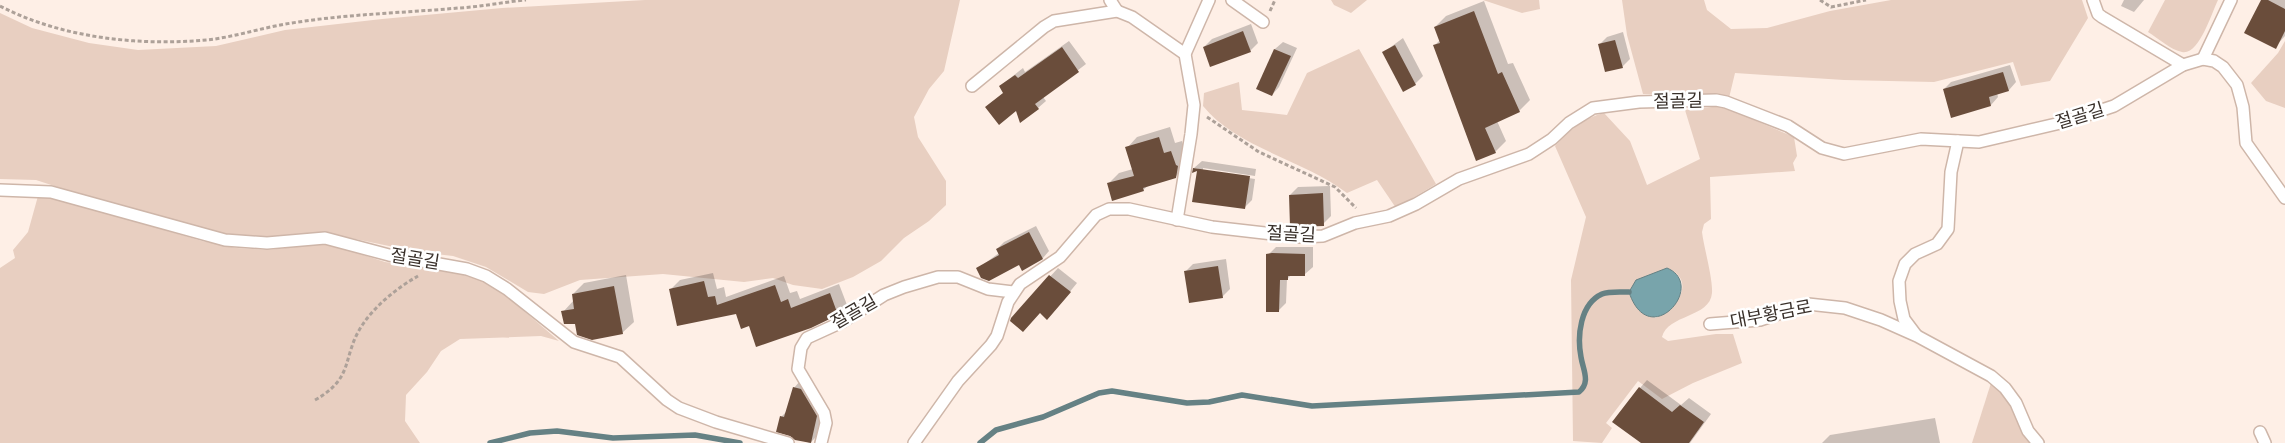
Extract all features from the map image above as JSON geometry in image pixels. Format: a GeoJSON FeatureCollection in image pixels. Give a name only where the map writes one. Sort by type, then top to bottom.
{"type":"FeatureCollection","features":[{"type":"Feature","properties":{"kind":"lane"},"geometry":{"type":"LineString","coordinates":[[1110,0],[1117,11]]}},
{"type":"Feature","properties":{"kind":"lane"},"geometry":{"type":"LineString","coordinates":[[1176,220],[1191,134],[1194,104],[1185,54],[1209,0]]}},
{"type":"Feature","properties":{"kind":"lane"},"geometry":{"type":"LineString","coordinates":[[1232,0],[1263,22]]}},
{"type":"Feature","properties":{"kind":"lane"},"geometry":{"type":"LineString","coordinates":[[2093,0],[2098,14],[2102,17],[2183,65]]}},
{"type":"Feature","properties":{"kind":"lane"},"geometry":{"type":"LineString","coordinates":[[2231,0],[2203,59],[2214,61],[2223,67],[2234,80],[2241,96],[2246,143],[2285,198]]}},
{"type":"Feature","properties":{"kind":"lane"},"geometry":{"type":"LineString","coordinates":[[972,86],[1044,27],[1054,21],[1117,11],[1132,17],[1185,54]]}},
{"type":"Feature","properties":{"kind":"lane","name":"절골길"},"geometry":{"type":"LineString","coordinates":[[914,443],[958,381],[992,345],[1013,292],[1020,284],[1060,257],[1090,221],[1102,212],[1118,208],[1129,209],[1212,227],[1312,237],[1329,234],[1355,223],[1368,222],[1416,204],[1459,179],[1529,154],[1552,139],[1569,122],[1593,108],[1623,103],[1716,100],[1726,102],[1788,126],[1822,148],[1844,154],[1921,139],[1979,142],[2096,113],[2132,97],[2183,65],[2203,59]]}},
{"type":"Feature","properties":{"kind":"lane","name":"대부황금로"},"geometry":{"type":"LineString","coordinates":[[1917,336],[1904,319],[1900,301],[1899,281],[1905,264],[1915,254],[1937,244],[1948,229],[1951,172],[1958,141]]}},
{"type":"Feature","properties":{"kind":"lane","name":"절골길"},"geometry":{"type":"LineString","coordinates":[[0,190],[51,192],[225,240],[266,242],[325,238],[389,255],[443,264],[486,276],[524,302],[574,342],[620,357],[667,400],[679,408],[716,422],[788,443]]}},
{"type":"Feature","properties":{"kind":"lane","name":"절골길"},"geometry":{"type":"LineString","coordinates":[[821,443],[826,423],[824,413],[798,369],[801,348],[807,338],[842,322],[884,295],[904,287],[938,278],[958,276],[988,289],[1013,292]]}},
{"type":"Feature","properties":{"kind":"lane","name":"대부황금로"},"geometry":{"type":"LineString","coordinates":[[1710,324],[1760,320],[1808,304],[1825,304],[1863,314],[1917,336],[1991,376],[2005,388],[2016,403],[2028,431],[2038,443]]}},
{"type":"Feature","properties":{"kind":"path"},"geometry":{"type":"LineString","coordinates":[[0,6],[19,16],[68,32],[122,40],[207,40],[292,22],[461,8],[526,0]]}},
{"type":"Feature","properties":{"kind":"path"},"geometry":{"type":"LineString","coordinates":[[1820,0],[1831,7],[1866,0]]}},
{"type":"Feature","properties":{"kind":"path"},"geometry":{"type":"LineString","coordinates":[[1194,104],[1214,123],[1259,152],[1335,187],[1368,222]]}},
{"type":"Feature","properties":{"kind":"path"},"geometry":{"type":"LineString","coordinates":[[315,400],[330,392],[343,377],[362,325],[388,296],[416,277],[443,264]]}},
{"type":"Feature","properties":{"kind":"shaded area"},"geometry":{"type":"Polygon","coordinates":[[[645,0],[960,0],[944,71],[929,89],[914,117],[918,137],[946,181],[946,205],[929,221],[904,238],[881,261],[853,277],[822,289],[793,285],[773,278],[744,282],[663,274],[580,280],[544,294],[528,292],[486,267],[453,256],[418,252],[331,234],[269,237],[209,233],[131,211],[36,180],[0,179],[0,13],[32,28],[89,43],[138,50],[216,46],[285,30],[382,19],[502,8],[645,0]]]}},
{"type":"Feature","properties":{"kind":"shaded area"},"geometry":{"type":"Polygon","coordinates":[[[1331,0],[1367,0],[1351,13],[1334,5],[1331,0]]]}},
{"type":"Feature","properties":{"kind":"shaded area"},"geometry":{"type":"Polygon","coordinates":[[[1483,0],[1539,0],[1540,9],[1522,13],[1483,0]]]}},
{"type":"Feature","properties":{"kind":"shaded area"},"geometry":{"type":"Polygon","coordinates":[[[1622,0],[1704,0],[1707,10],[1731,29],[1767,28],[1830,11],[1891,0],[2082,0],[2088,18],[2050,81],[2021,86],[2013,62],[1934,82],[1844,80],[1735,73],[1729,98],[1712,95],[1643,94],[1627,35],[1622,0]]]}},
{"type":"Feature","properties":{"kind":"shaded area"},"geometry":{"type":"Polygon","coordinates":[[[2165,0],[2218,0],[2204,32],[2194,47],[2188,51],[2182,52],[2173,49],[2148,32],[2165,0]]]}},
{"type":"Feature","properties":{"kind":"shaded area"},"geometry":{"type":"Polygon","coordinates":[[[2285,41],[2285,108],[2266,101],[2251,83],[2278,53],[2285,41]]]}},
{"type":"Feature","properties":{"kind":"shaded area"},"geometry":{"type":"Polygon","coordinates":[[[1359,49],[1436,184],[1396,208],[1377,180],[1347,193],[1312,172],[1234,133],[1203,106],[1204,93],[1239,82],[1242,110],[1287,115],[1307,73],[1359,49]]]}},
{"type":"Feature","properties":{"kind":"shaded area"},"geometry":{"type":"Polygon","coordinates":[[[1721,106],[1794,137],[1797,156],[1793,163],[1795,171],[1710,177],[1711,219],[1704,224],[1702,232],[1711,280],[1712,293],[1710,301],[1697,312],[1672,324],[1662,337],[1668,341],[1716,334],[1733,334],[1742,363],[1693,383],[1662,399],[1638,381],[1606,423],[1612,428],[1602,443],[1573,441],[1571,280],[1586,217],[1555,146],[1577,126],[1589,118],[1604,113],[1630,141],[1647,185],[1700,159],[1685,110],[1721,106]],[[1667,268],[1655,274],[1655,318],[1670,308],[1680,294],[1681,280],[1667,268]]]}},
{"type":"Feature","properties":{"kind":"shaded area"},"geometry":{"type":"Polygon","coordinates":[[[38,196],[56,198],[202,241],[237,248],[268,250],[321,244],[342,248],[385,262],[457,273],[480,280],[502,292],[559,341],[541,336],[460,339],[441,351],[427,372],[406,395],[405,421],[420,443],[0,443],[0,268],[15,258],[13,250],[28,232],[38,196]]]}},
{"type":"Feature","properties":{"kind":"shaded area"},"geometry":{"type":"Polygon","coordinates":[[[1991,383],[2009,398],[2032,443],[1972,443],[1991,383]]]}},
{"type":"Feature","properties":{"kind":"water"},"geometry":{"type":"Polygon","coordinates":[[[1667,268],[1678,276],[1681,288],[1678,299],[1671,309],[1661,316],[1649,316],[1638,309],[1629,292],[1636,280],[1667,268]]]}},
{"type":"Feature","properties":{"kind":"building"},"geometry":{"type":"Polygon","coordinates":[[[2261,0],[2268,0],[2285,9],[2285,31],[2276,49],[2244,33],[2261,0]]]}},
{"type":"Feature","properties":{"kind":"building"},"geometry":{"type":"Polygon","coordinates":[[[1474,11],[1498,74],[1502,72],[1520,112],[1485,128],[1496,153],[1476,161],[1433,45],[1440,43],[1434,27],[1474,11]]]}},
{"type":"Feature","properties":{"kind":"building"},"geometry":{"type":"Polygon","coordinates":[[[1243,31],[1251,52],[1210,67],[1203,47],[1243,31]]]}},
{"type":"Feature","properties":{"kind":"building"},"geometry":{"type":"Polygon","coordinates":[[[1615,40],[1623,68],[1605,72],[1598,44],[1615,40]]]}},
{"type":"Feature","properties":{"kind":"building"},"geometry":{"type":"Polygon","coordinates":[[[1395,45],[1416,85],[1403,92],[1382,52],[1395,45]]]}},
{"type":"Feature","properties":{"kind":"building"},"geometry":{"type":"Polygon","coordinates":[[[1062,47],[1079,72],[1035,104],[1039,109],[1020,123],[1016,111],[999,125],[985,107],[1003,93],[999,86],[1015,75],[1018,78],[1062,47]]]}},
{"type":"Feature","properties":{"kind":"building"},"geometry":{"type":"Polygon","coordinates":[[[1274,49],[1291,56],[1272,96],[1256,89],[1274,49]]]}},
{"type":"Feature","properties":{"kind":"building"},"geometry":{"type":"Polygon","coordinates":[[[2003,72],[2009,91],[1989,97],[1991,106],[1951,118],[1943,89],[2003,72]]]}},
{"type":"Feature","properties":{"kind":"building"},"geometry":{"type":"Polygon","coordinates":[[[1159,137],[1164,153],[1171,151],[1178,166],[1176,178],[1143,188],[1144,191],[1112,201],[1107,183],[1134,176],[1125,147],[1159,137]]]}},
{"type":"Feature","properties":{"kind":"building"},"geometry":{"type":"Polygon","coordinates":[[[1193,168],[1250,176],[1245,209],[1192,202],[1197,171],[1192,173],[1193,168]]]}},
{"type":"Feature","properties":{"kind":"building"},"geometry":{"type":"Polygon","coordinates":[[[1323,193],[1324,226],[1290,227],[1289,195],[1323,193]]]}},
{"type":"Feature","properties":{"kind":"building"},"geometry":{"type":"Polygon","coordinates":[[[1029,232],[1043,259],[1022,271],[1019,265],[989,281],[981,278],[976,268],[999,255],[996,249],[1029,232]]]}},
{"type":"Feature","properties":{"kind":"building"},"geometry":{"type":"Polygon","coordinates":[[[1266,254],[1305,254],[1305,276],[1288,276],[1288,280],[1280,280],[1279,312],[1266,312],[1266,254]]]}},
{"type":"Feature","properties":{"kind":"building"},"geometry":{"type":"Polygon","coordinates":[[[1218,266],[1223,298],[1189,303],[1184,271],[1218,266]]]}},
{"type":"Feature","properties":{"kind":"building"},"geometry":{"type":"Polygon","coordinates":[[[1049,275],[1071,292],[1047,320],[1040,313],[1023,332],[1010,321],[1011,318],[1049,275]]]}},
{"type":"Feature","properties":{"kind":"building"},"geometry":{"type":"Polygon","coordinates":[[[704,281],[708,297],[715,296],[717,305],[775,285],[781,302],[788,299],[791,308],[830,293],[838,315],[811,328],[756,347],[749,326],[741,329],[736,314],[677,326],[669,289],[704,281]]]}},
{"type":"Feature","properties":{"kind":"building"},"geometry":{"type":"Polygon","coordinates":[[[614,286],[623,334],[592,340],[577,335],[575,324],[564,324],[561,311],[574,309],[572,294],[614,286]]]}},
{"type":"Feature","properties":{"kind":"building"},"geometry":{"type":"Polygon","coordinates":[[[793,387],[801,389],[817,416],[811,443],[795,440],[790,436],[776,432],[780,416],[784,417],[793,387]]]}},
{"type":"Feature","properties":{"kind":"building"},"geometry":{"type":"Polygon","coordinates":[[[1639,387],[1672,412],[1680,405],[1704,422],[1689,443],[1641,443],[1612,422],[1639,387]]]}},
{"type":"Feature","properties":{"kind":"waterway"},"geometry":{"type":"LineString","coordinates":[[980,443],[996,430],[1043,417],[1099,393],[1112,391],[1187,403],[1209,402],[1242,395],[1312,406],[1579,392],[1585,384],[1580,349],[1580,330],[1585,313],[1589,305],[1602,294],[1629,292]]}},
{"type":"Feature","properties":{"kind":"waterway"},"geometry":{"type":"LineString","coordinates":[[490,443],[530,433],[557,431],[613,438],[695,435],[740,443]]}}]}
